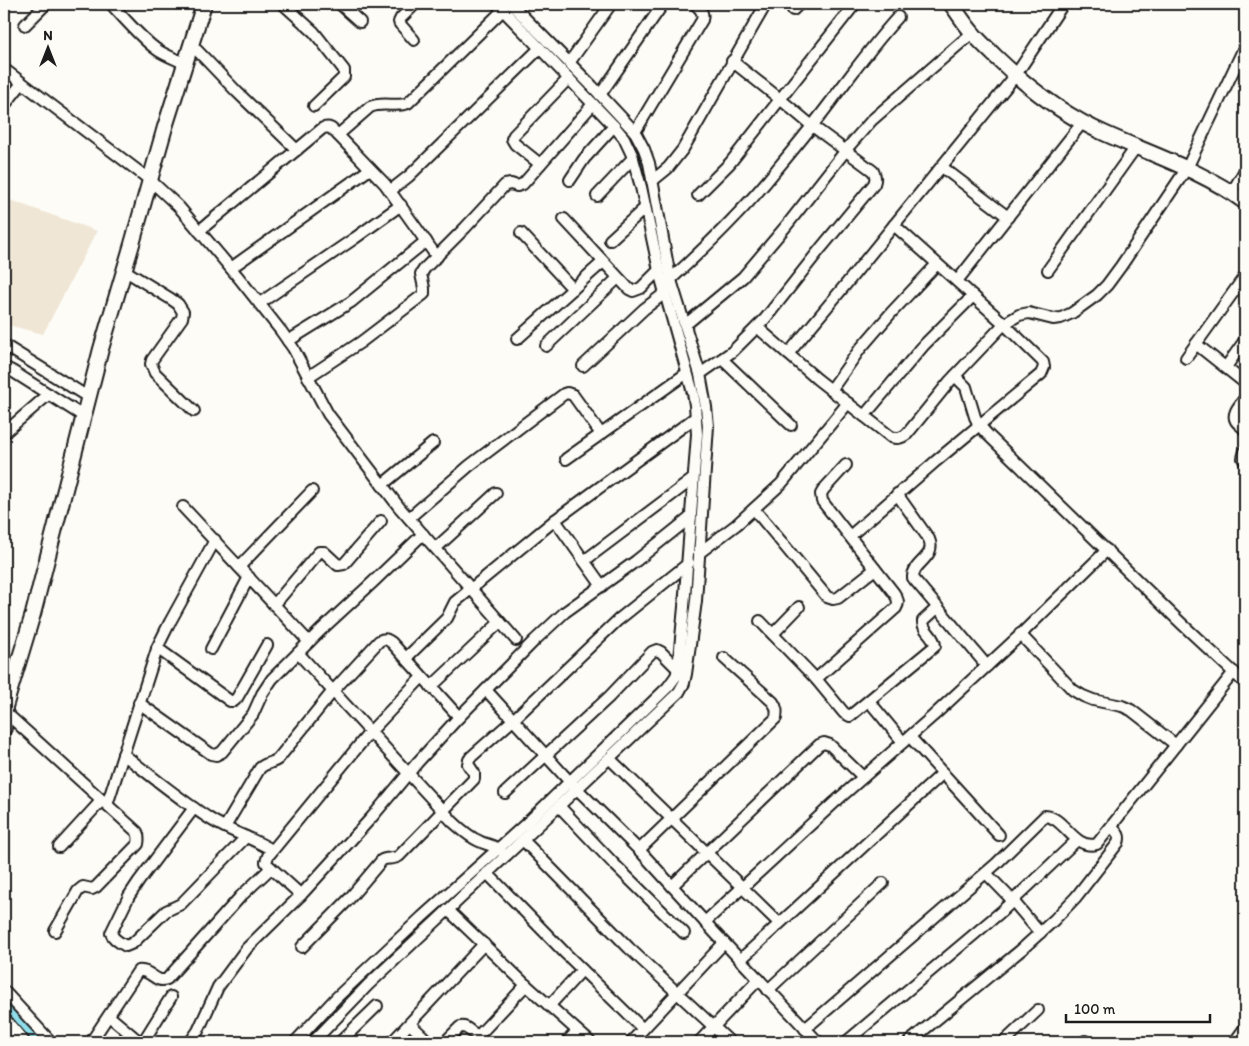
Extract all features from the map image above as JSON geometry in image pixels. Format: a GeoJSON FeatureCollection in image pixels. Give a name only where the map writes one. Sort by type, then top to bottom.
{"type":"FeatureCollection","features":[{"type":"Feature","properties":{"kind":"street"},"geometry":{"type":"LineString","coordinates":[[24,26],[46,4]]}},
{"type":"Feature","properties":{"kind":"street"},"geometry":{"type":"LineString","coordinates":[[111,4],[149,44],[165,55],[184,63]]}},
{"type":"Feature","properties":{"kind":"street"},"geometry":{"type":"LineString","coordinates":[[4,728],[5,710],[33,614],[88,397],[184,63],[204,4]]}},
{"type":"Feature","properties":{"kind":"street"},"geometry":{"type":"LineString","coordinates":[[283,4],[314,32],[344,70],[344,76],[314,106]]}},
{"type":"Feature","properties":{"kind":"street"},"geometry":{"type":"LineString","coordinates":[[340,4],[360,22]]}},
{"type":"Feature","properties":{"kind":"street"},"geometry":{"type":"LineString","coordinates":[[414,40],[399,22],[400,18],[415,4]]}},
{"type":"Feature","properties":{"kind":"street"},"geometry":{"type":"LineString","coordinates":[[569,62],[612,4]]}},
{"type":"Feature","properties":{"kind":"street"},"geometry":{"type":"LineString","coordinates":[[600,95],[663,4]]}},
{"type":"Feature","properties":{"kind":"street"},"geometry":{"type":"LineString","coordinates":[[635,132],[702,20],[704,15],[696,4]]}},
{"type":"Feature","properties":{"kind":"street"},"geometry":{"type":"LineString","coordinates":[[652,181],[668,168],[683,149],[766,4]]}},
{"type":"Feature","properties":{"kind":"street"},"geometry":{"type":"LineString","coordinates":[[698,195],[730,162],[855,4]]}},
{"type":"Feature","properties":{"kind":"street"},"geometry":{"type":"LineString","coordinates":[[951,4],[972,33],[1016,76],[1052,104],[1106,134],[1187,168],[1232,192],[1245,202]]}},
{"type":"Feature","properties":{"kind":"street"},"geometry":{"type":"LineString","coordinates":[[788,354],[1016,76],[1063,4]]}},
{"type":"Feature","properties":{"kind":"street"},"geometry":{"type":"LineString","coordinates":[[295,1042],[336,998],[502,852],[523,840],[559,806],[573,785],[668,686],[676,676],[678,669],[694,559],[708,426],[700,374],[671,279],[649,163],[635,132],[569,62],[504,6]]}},
{"type":"Feature","properties":{"kind":"street"},"geometry":{"type":"LineString","coordinates":[[312,1042],[368,985],[487,873],[502,852],[529,821],[609,758],[679,692],[686,674],[696,601],[691,517],[697,434],[696,418],[693,393],[659,270],[633,158],[624,138],[614,126],[540,48],[504,6]]}},
{"type":"Feature","properties":{"kind":"street"},"geometry":{"type":"LineString","coordinates":[[338,135],[370,107],[376,105],[404,105],[408,102],[504,6]]}},
{"type":"Feature","properties":{"kind":"street"},"geometry":{"type":"LineString","coordinates":[[671,279],[696,256],[761,188],[876,41],[898,17]]}},
{"type":"Feature","properties":{"kind":"street"},"geometry":{"type":"LineString","coordinates":[[685,325],[743,277],[872,120],[972,33]]}},
{"type":"Feature","properties":{"kind":"street"},"geometry":{"type":"LineString","coordinates":[[191,44],[296,150]]}},
{"type":"Feature","properties":{"kind":"street"},"geometry":{"type":"LineString","coordinates":[[757,327],[831,390],[891,437],[902,438],[955,376],[1004,324],[1019,315],[1029,313],[1053,319],[1062,318],[1072,313],[1107,286],[1187,168],[1245,46]]}},
{"type":"Feature","properties":{"kind":"street"},"geometry":{"type":"LineString","coordinates":[[390,191],[409,176],[540,48]]}},
{"type":"Feature","properties":{"kind":"street"},"geometry":{"type":"LineString","coordinates":[[700,374],[733,351],[765,319],[874,184],[876,179],[876,174],[873,171],[732,61]]}},
{"type":"Feature","properties":{"kind":"street"},"geometry":{"type":"LineString","coordinates":[[4,68],[150,180],[179,207],[260,303],[288,342],[328,414],[382,485],[516,640]]}},
{"type":"Feature","properties":{"kind":"street"},"geometry":{"type":"LineString","coordinates":[[540,164],[516,144],[512,138],[569,78]]}},
{"type":"Feature","properties":{"kind":"street"},"geometry":{"type":"LineString","coordinates":[[4,106],[22,83]]}},
{"type":"Feature","properties":{"kind":"street"},"geometry":{"type":"LineString","coordinates":[[308,378],[361,342],[422,296],[424,291],[421,274],[425,268],[505,185],[520,186],[593,104]]}},
{"type":"Feature","properties":{"kind":"street"},"geometry":{"type":"LineString","coordinates":[[957,281],[1082,122]]}},
{"type":"Feature","properties":{"kind":"street"},"geometry":{"type":"LineString","coordinates":[[570,180],[584,159],[614,126]]}},
{"type":"Feature","properties":{"kind":"street"},"geometry":{"type":"LineString","coordinates":[[199,231],[323,128],[327,127],[331,128],[338,135],[390,191],[437,257]]}},
{"type":"Feature","properties":{"kind":"street"},"geometry":{"type":"LineString","coordinates":[[1048,270],[1136,147]]}},
{"type":"Feature","properties":{"kind":"street"},"geometry":{"type":"LineString","coordinates":[[597,196],[633,158]]}},
{"type":"Feature","properties":{"kind":"street"},"geometry":{"type":"LineString","coordinates":[[942,167],[1008,217]]}},
{"type":"Feature","properties":{"kind":"street"},"geometry":{"type":"LineString","coordinates":[[231,268],[370,168]]}},
{"type":"Feature","properties":{"kind":"street"},"geometry":{"type":"LineString","coordinates":[[1232,192],[1245,170]]}},
{"type":"Feature","properties":{"kind":"street"},"geometry":{"type":"LineString","coordinates":[[260,303],[401,205]]}},
{"type":"Feature","properties":{"kind":"street"},"geometry":{"type":"LineString","coordinates":[[610,240],[646,208]]}},
{"type":"Feature","properties":{"kind":"street"},"geometry":{"type":"LineString","coordinates":[[564,219],[629,289],[637,291],[659,270]]}},
{"type":"Feature","properties":{"kind":"street"},"geometry":{"type":"LineString","coordinates":[[850,536],[897,494],[1041,374],[1044,367],[1043,362],[1004,324],[894,226]]}},
{"type":"Feature","properties":{"kind":"street"},"geometry":{"type":"LineString","coordinates":[[521,233],[572,289]]}},
{"type":"Feature","properties":{"kind":"street"},"geometry":{"type":"LineString","coordinates":[[288,342],[351,302],[426,241]]}},
{"type":"Feature","properties":{"kind":"street"},"geometry":{"type":"LineString","coordinates":[[517,339],[603,262]]}},
{"type":"Feature","properties":{"kind":"street"},"geometry":{"type":"LineString","coordinates":[[831,390],[872,334],[937,264]]}},
{"type":"Feature","properties":{"kind":"street"},"geometry":{"type":"LineString","coordinates":[[124,270],[171,299],[184,312],[182,318],[151,364],[155,373],[194,411]]}},
{"type":"Feature","properties":{"kind":"street"},"geometry":{"type":"LineString","coordinates":[[1186,358],[1245,276]]}},
{"type":"Feature","properties":{"kind":"street"},"geometry":{"type":"LineString","coordinates":[[546,346],[618,278]]}},
{"type":"Feature","properties":{"kind":"street"},"geometry":{"type":"LineString","coordinates":[[583,366],[644,309],[666,293]]}},
{"type":"Feature","properties":{"kind":"street"},"geometry":{"type":"LineString","coordinates":[[864,416],[924,345],[973,296]]}},
{"type":"Feature","properties":{"kind":"street"},"geometry":{"type":"LineString","coordinates":[[1226,368],[1245,340]]}},
{"type":"Feature","properties":{"kind":"street"},"geometry":{"type":"LineString","coordinates":[[1196,344],[1245,383]]}},
{"type":"Feature","properties":{"kind":"street"},"geometry":{"type":"LineString","coordinates":[[4,345],[88,397]]}},
{"type":"Feature","properties":{"kind":"street"},"geometry":{"type":"LineString","coordinates":[[722,359],[791,425]]}},
{"type":"Feature","properties":{"kind":"street"},"geometry":{"type":"LineString","coordinates":[[4,369],[12,371],[83,416]]}},
{"type":"Feature","properties":{"kind":"street"},"geometry":{"type":"LineString","coordinates":[[566,460],[687,372]]}},
{"type":"Feature","properties":{"kind":"street"},"geometry":{"type":"LineString","coordinates":[[955,376],[966,387],[973,411],[987,434],[1245,683]]}},
{"type":"Feature","properties":{"kind":"street"},"geometry":{"type":"LineString","coordinates":[[4,434],[48,394]]}},
{"type":"Feature","properties":{"kind":"street"},"geometry":{"type":"LineString","coordinates":[[409,518],[469,466],[564,394],[573,395],[601,434]]}},
{"type":"Feature","properties":{"kind":"street"},"geometry":{"type":"LineString","coordinates":[[1245,398],[1236,412],[1235,418],[1245,430]]}},
{"type":"Feature","properties":{"kind":"street"},"geometry":{"type":"LineString","coordinates":[[302,948],[349,899],[382,860],[393,859],[399,856],[474,779],[474,773],[468,764],[471,757],[514,720],[618,620],[736,525],[780,484],[848,403]]}},
{"type":"Feature","properties":{"kind":"street"},"geometry":{"type":"LineString","coordinates":[[406,658],[447,618],[455,602],[555,520],[696,418]]}},
{"type":"Feature","properties":{"kind":"street"},"geometry":{"type":"LineString","coordinates":[[382,485],[433,443]]}},
{"type":"Feature","properties":{"kind":"street"},"geometry":{"type":"LineString","coordinates":[[1245,451],[1243,458],[1245,462]]}},
{"type":"Feature","properties":{"kind":"street"},"geometry":{"type":"LineString","coordinates":[[816,679],[898,605],[898,600],[894,593],[822,501],[821,494],[824,489],[846,465]]}},
{"type":"Feature","properties":{"kind":"street"},"geometry":{"type":"LineString","coordinates":[[584,561],[693,479]]}},
{"type":"Feature","properties":{"kind":"street"},"geometry":{"type":"LineString","coordinates":[[240,567],[312,491]]}},
{"type":"Feature","properties":{"kind":"street"},"geometry":{"type":"LineString","coordinates":[[436,548],[496,493]]}},
{"type":"Feature","properties":{"kind":"street"},"geometry":{"type":"LineString","coordinates":[[897,494],[931,544],[929,553],[914,571],[913,578],[986,666]]}},
{"type":"Feature","properties":{"kind":"street"},"geometry":{"type":"LineString","coordinates":[[183,507],[309,642]]}},
{"type":"Feature","properties":{"kind":"street"},"geometry":{"type":"LineString","coordinates":[[754,508],[827,597],[838,598],[876,569]]}},
{"type":"Feature","properties":{"kind":"street"},"geometry":{"type":"LineString","coordinates":[[190,1042],[198,1031],[218,987],[228,972],[248,948],[300,896],[372,817],[408,773],[459,717],[565,612],[602,586],[691,517]]}},
{"type":"Feature","properties":{"kind":"street"},"geometry":{"type":"LineString","coordinates":[[555,520],[602,586]]}},
{"type":"Feature","properties":{"kind":"street"},"geometry":{"type":"LineString","coordinates":[[274,605],[319,552],[324,552],[338,564],[344,564],[381,521]]}},
{"type":"Feature","properties":{"kind":"street"},"geometry":{"type":"LineString","coordinates":[[139,702],[211,754],[216,755],[222,752],[253,714],[262,694],[272,679],[423,534]]}},
{"type":"Feature","properties":{"kind":"street"},"geometry":{"type":"LineString","coordinates":[[59,847],[105,803],[157,648],[215,540]]}},
{"type":"Feature","properties":{"kind":"street"},"geometry":{"type":"LineString","coordinates":[[705,922],[986,666],[1107,550]]}},
{"type":"Feature","properties":{"kind":"street"},"geometry":{"type":"LineString","coordinates":[[211,649],[249,577]]}},
{"type":"Feature","properties":{"kind":"street"},"geometry":{"type":"LineString","coordinates":[[773,634],[799,607]]}},
{"type":"Feature","properties":{"kind":"street"},"geometry":{"type":"LineString","coordinates":[[760,621],[816,679],[846,715],[850,716],[935,646],[935,640],[922,624],[938,608]]}},
{"type":"Feature","properties":{"kind":"street"},"geometry":{"type":"LineString","coordinates":[[431,687],[500,622]]}},
{"type":"Feature","properties":{"kind":"street"},"geometry":{"type":"LineString","coordinates":[[1020,634],[1073,690],[1093,700],[1122,706],[1131,710],[1176,745]]}},
{"type":"Feature","properties":{"kind":"street"},"geometry":{"type":"LineString","coordinates":[[225,827],[260,768],[264,764],[272,763],[278,759],[333,691],[383,639],[387,639],[392,643],[459,717]]}},
{"type":"Feature","properties":{"kind":"street"},"geometry":{"type":"LineString","coordinates":[[157,648],[230,701],[234,701],[267,645]]}},
{"type":"Feature","properties":{"kind":"street"},"geometry":{"type":"LineString","coordinates":[[505,794],[609,697],[654,650],[662,652],[678,669]]}},
{"type":"Feature","properties":{"kind":"street"},"geometry":{"type":"LineString","coordinates":[[298,653],[453,822],[472,838],[502,852]]}},
{"type":"Feature","properties":{"kind":"street"},"geometry":{"type":"LineString","coordinates":[[639,850],[776,718],[776,706],[773,702],[724,658]]}},
{"type":"Feature","properties":{"kind":"street"},"geometry":{"type":"LineString","coordinates":[[805,1029],[986,873],[1045,816],[1052,818],[1077,840],[1087,844],[1097,844],[1234,672]]}},
{"type":"Feature","properties":{"kind":"street"},"geometry":{"type":"LineString","coordinates":[[300,896],[268,865],[266,859],[370,732],[422,677]]}},
{"type":"Feature","properties":{"kind":"street"},"geometry":{"type":"LineString","coordinates":[[486,690],[573,785],[639,850],[818,1042]]}},
{"type":"Feature","properties":{"kind":"street"},"geometry":{"type":"LineString","coordinates":[[869,701],[943,774],[999,834]]}},
{"type":"Feature","properties":{"kind":"street"},"geometry":{"type":"LineString","coordinates":[[5,710],[137,832],[139,840],[138,844],[96,887],[92,889],[81,888],[55,930]]}},
{"type":"Feature","properties":{"kind":"street"},"geometry":{"type":"LineString","coordinates":[[672,886],[819,745],[830,745],[863,777]]}},
{"type":"Feature","properties":{"kind":"street"},"geometry":{"type":"LineString","coordinates":[[123,754],[206,816],[272,850]]}},
{"type":"Feature","properties":{"kind":"street"},"geometry":{"type":"LineString","coordinates":[[609,758],[779,923]]}},
{"type":"Feature","properties":{"kind":"street"},"geometry":{"type":"LineString","coordinates":[[740,960],[943,774]]}},
{"type":"Feature","properties":{"kind":"street"},"geometry":{"type":"LineString","coordinates":[[559,806],[684,933]]}},
{"type":"Feature","properties":{"kind":"street"},"geometry":{"type":"LineString","coordinates":[[194,808],[129,896],[111,933],[114,938],[126,946],[133,943],[162,914],[181,904],[246,837]]}},
{"type":"Feature","properties":{"kind":"street"},"geometry":{"type":"LineString","coordinates":[[909,1042],[1014,956],[1076,897],[1118,843],[1119,836],[1112,827]]}},
{"type":"Feature","properties":{"kind":"street"},"geometry":{"type":"LineString","coordinates":[[523,840],[622,941],[730,1042]]}},
{"type":"Feature","properties":{"kind":"street"},"geometry":{"type":"LineString","coordinates":[[846,1042],[1013,901],[1077,840]]}},
{"type":"Feature","properties":{"kind":"street"},"geometry":{"type":"LineString","coordinates":[[92,1042],[138,972],[145,971],[163,981],[167,979],[241,896],[271,868]]}},
{"type":"Feature","properties":{"kind":"street"},"geometry":{"type":"LineString","coordinates":[[487,873],[643,1029]]}},
{"type":"Feature","properties":{"kind":"street"},"geometry":{"type":"LineString","coordinates":[[986,873],[1040,933]]}},
{"type":"Feature","properties":{"kind":"street"},"geometry":{"type":"LineString","coordinates":[[768,990],[883,883]]}},
{"type":"Feature","properties":{"kind":"street"},"geometry":{"type":"LineString","coordinates":[[448,910],[526,985],[590,1042]]}},
{"type":"Feature","properties":{"kind":"street"},"geometry":{"type":"LineString","coordinates":[[631,1042],[724,943]]}},
{"type":"Feature","properties":{"kind":"street"},"geometry":{"type":"LineString","coordinates":[[392,1042],[484,944]]}},
{"type":"Feature","properties":{"kind":"street"},"geometry":{"type":"LineString","coordinates":[[549,1006],[582,970]]}},
{"type":"Feature","properties":{"kind":"street"},"geometry":{"type":"LineString","coordinates":[[699,1042],[759,979]]}},
{"type":"Feature","properties":{"kind":"street"},"geometry":{"type":"LineString","coordinates":[[445,1042],[462,1026],[479,1035],[526,985]]}},
{"type":"Feature","properties":{"kind":"street"},"geometry":{"type":"LineString","coordinates":[[4,991],[51,1042]]}},
{"type":"Feature","properties":{"kind":"street"},"geometry":{"type":"LineString","coordinates":[[108,1016],[142,1042],[171,997]]}},
{"type":"Feature","properties":{"kind":"street"},"geometry":{"type":"LineString","coordinates":[[340,1042],[377,1006]]}},
{"type":"Feature","properties":{"kind":"street"},"geometry":{"type":"LineString","coordinates":[[1004,1042],[1038,1010]]}},
{"type":"Feature","properties":{"kind":"street"},"geometry":{"type":"LineString","coordinates":[[4,1021],[22,1042]]}},
{"type":"Feature","properties":{"kind":"street"},"geometry":{"type":"LineString","coordinates":[[410,1024],[429,1042]]}},
{"type":"Feature","properties":{"kind":"street"},"geometry":{"type":"LineString","coordinates":[[567,1042],[577,1031]]}},
{"type":"Feature","properties":{"kind":"street"},"geometry":{"type":"LineString","coordinates":[[1237,1042],[1245,1031]]}},
{"type":"Feature","properties":{"kind":"shaded area"},"geometry":{"type":"Polygon","coordinates":[[[4,198],[97,231],[43,334],[4,324],[4,198]]]}},
{"type":"Feature","properties":{"kind":"waterway"},"geometry":{"type":"LineString","coordinates":[[559,62],[612,117]]}},
{"type":"Feature","properties":{"kind":"waterway"},"geometry":{"type":"LineString","coordinates":[[627,135],[639,154],[644,180]]}},
{"type":"Feature","properties":{"kind":"waterway"},"geometry":{"type":"LineString","coordinates":[[676,312],[690,364]]}},
{"type":"Feature","properties":{"kind":"waterway"},"geometry":{"type":"LineString","coordinates":[[699,401],[702,432]]}},
{"type":"Feature","properties":{"kind":"waterway"},"geometry":{"type":"LineString","coordinates":[[303,1042],[337,1005],[428,918]]}},
{"type":"Feature","properties":{"kind":"waterway"},"geometry":{"type":"LineString","coordinates":[[4,1003],[38,1042]]}}]}
